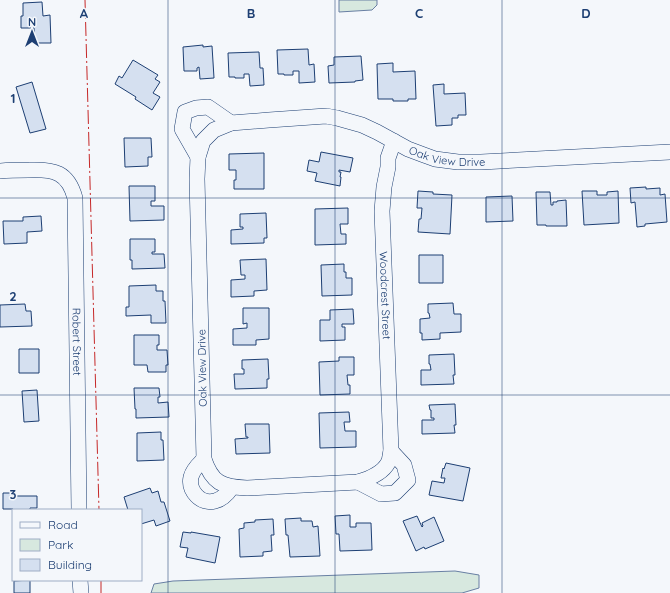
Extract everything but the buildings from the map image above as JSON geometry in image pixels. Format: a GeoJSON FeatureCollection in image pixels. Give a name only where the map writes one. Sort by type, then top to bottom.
{"type":"FeatureCollection","features":[{"type":"Feature","properties":{"kind":"street"},"geometry":{"type":"LineString","coordinates":[[198,157],[182,129],[185,112],[196,108],[208,107],[231,123]]}},
{"type":"Feature","properties":{"kind":"street","name":"Oak View Drive"},"geometry":{"type":"LineString","coordinates":[[214,478],[204,458],[197,179],[198,157],[203,141],[214,130],[231,123],[326,116],[362,125],[408,149],[424,155],[446,161],[464,163],[670,152]]}},
{"type":"Feature","properties":{"kind":"street","name":"Woodcrest Street"},"geometry":{"type":"LineString","coordinates":[[214,478],[220,483],[232,487],[247,488],[358,482],[379,473],[388,463],[391,451],[382,211],[388,158],[394,141]]}},
{"type":"Feature","properties":{"kind":"street","name":"Robert Street"},"geometry":{"type":"LineString","coordinates":[[0,171],[50,170],[59,174],[66,180],[72,189],[75,198],[79,509]]}},
{"type":"Feature","properties":{"kind":"street"},"geometry":{"type":"LineString","coordinates":[[358,482],[381,494],[395,493],[408,480],[404,465],[391,451]]}},
{"type":"Feature","properties":{"kind":"street"},"geometry":{"type":"LineString","coordinates":[[204,458],[194,469],[191,476],[190,484],[197,497],[205,501],[217,501],[228,494],[232,487]]}},
{"type":"Feature","properties":{"kind":"street"},"geometry":{"type":"LineString","coordinates":[[80,581],[81,593]]}},
{"type":"Feature","properties":{"kind":"green space"},"geometry":{"type":"Polygon","coordinates":[[[339,0],[377,0],[377,5],[372,10],[339,12],[339,0]]]}},
{"type":"Feature","properties":{"kind":"green space"},"geometry":{"type":"Polygon","coordinates":[[[455,571],[479,575],[479,588],[462,593],[151,593],[154,584],[173,581],[455,571]]]}},
{"type":"Feature","properties":{"kind":"power"},"geometry":{"type":"LineString","coordinates":[[85,0],[99,509]]}},
{"type":"Feature","properties":{"kind":"power"},"geometry":{"type":"LineString","coordinates":[[101,581],[101,593]]}}]}
